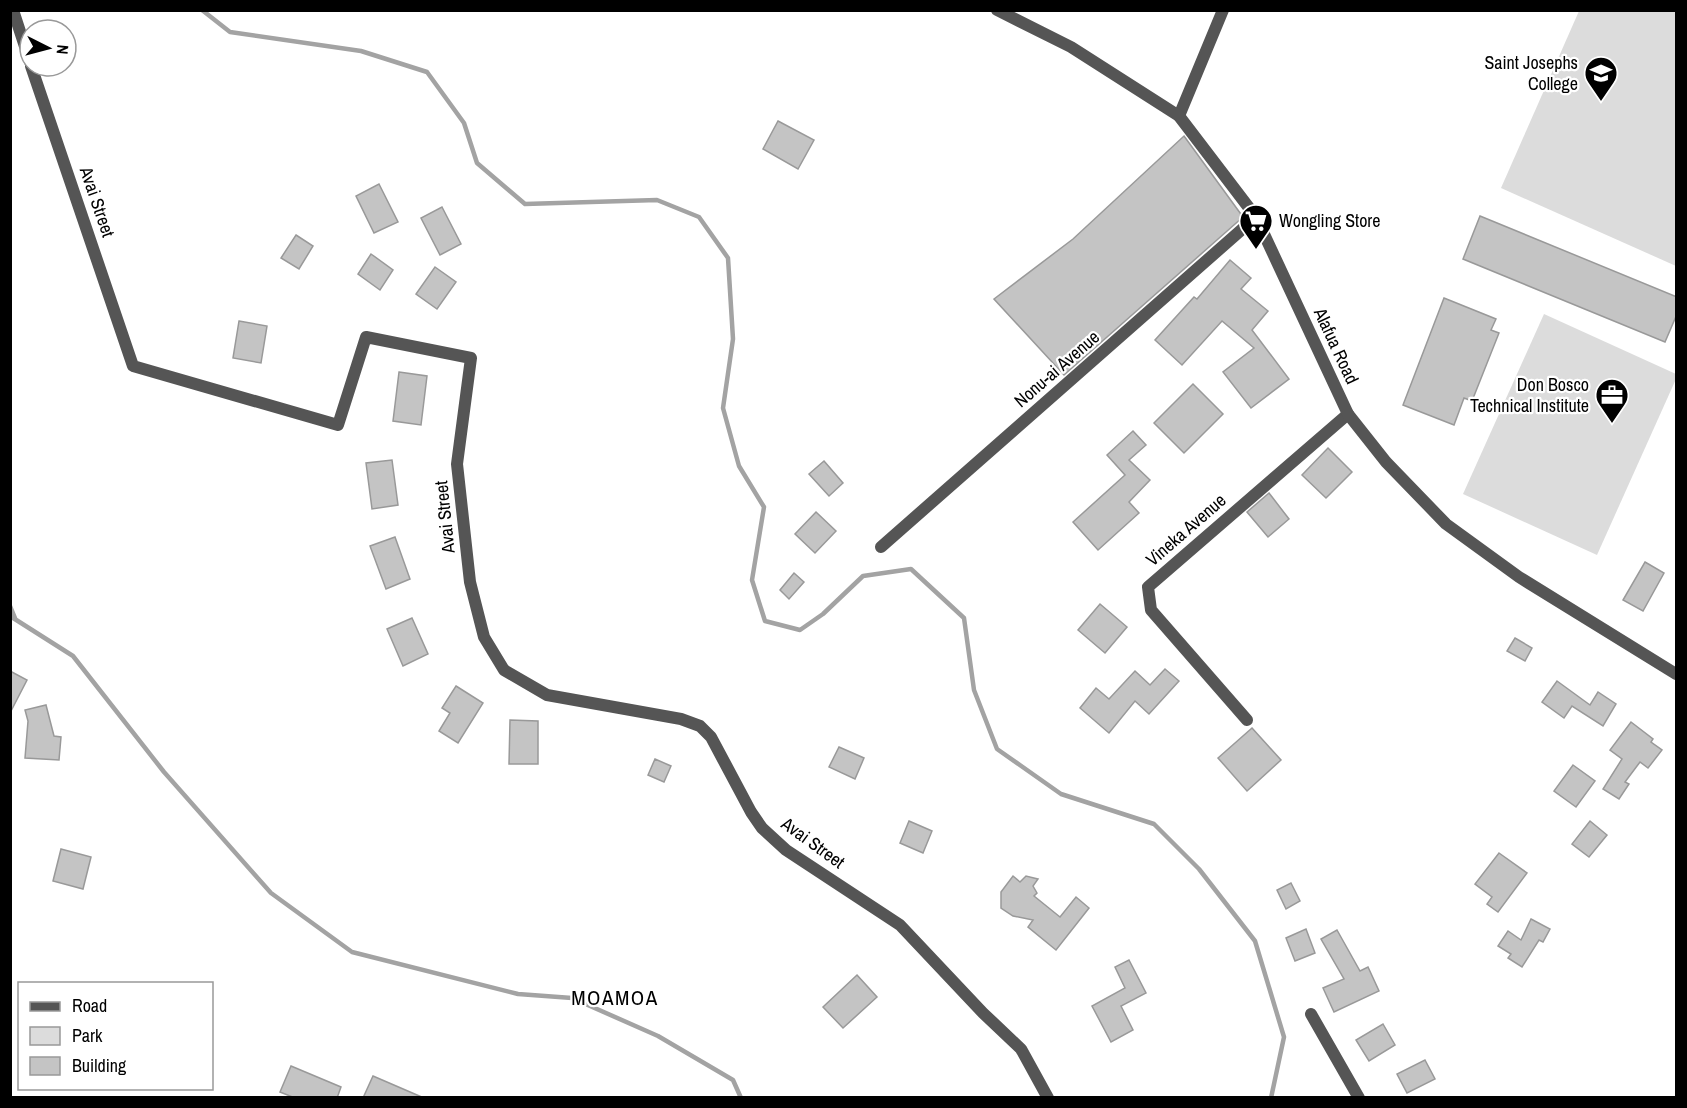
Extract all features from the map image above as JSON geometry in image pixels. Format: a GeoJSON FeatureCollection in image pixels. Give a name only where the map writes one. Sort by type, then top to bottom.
{"type":"FeatureCollection","features":[{"type":"Feature","properties":{"kind":"street","name":"Avai Street"},"geometry":{"type":"LineString","coordinates":[[13,10],[18,25]]}},
{"type":"Feature","properties":{"kind":"street","name":"Alafua Road"},"geometry":{"type":"LineString","coordinates":[[997,10],[1071,47],[1179,116],[1256,218],[1348,414],[1386,462],[1446,524],[1519,577],[1677,674]]}},
{"type":"Feature","properties":{"kind":"street"},"geometry":{"type":"LineString","coordinates":[[1179,116],[1223,10]]}},
{"type":"Feature","properties":{"kind":"street","name":"Avai Street"},"geometry":{"type":"LineString","coordinates":[[36,78],[133,366],[338,425],[366,337],[471,358],[457,464],[470,582],[484,637],[504,670],[547,696],[681,719],[700,726],[711,737],[751,813],[762,828],[786,850],[900,925],[1021,1049],[1048,1098]]}},
{"type":"Feature","properties":{"kind":"street","name":"Nonu-ai Avenue"},"geometry":{"type":"LineString","coordinates":[[881,547],[1256,218]]}},
{"type":"Feature","properties":{"kind":"street","name":"Vineka Avenue"},"geometry":{"type":"LineString","coordinates":[[1246,720],[1151,610],[1148,587],[1348,414]]}},
{"type":"Feature","properties":{"kind":"street"},"geometry":{"type":"LineString","coordinates":[[1311,1014],[1359,1098]]}},
{"type":"Feature","properties":{"kind":"green space","name":"Saint Josephs College"},"geometry":{"type":"Polygon","coordinates":[[[1579,11],[1676,11],[1676,266],[1501,188],[1579,11]]]}},
{"type":"Feature","properties":{"kind":"green space"},"geometry":{"type":"Polygon","coordinates":[[[1544,314],[1676,374],[1676,379],[1597,555],[1463,494],[1544,314]]]}},
{"type":"Feature","properties":{"kind":"building"},"geometry":{"type":"Polygon","coordinates":[[[778,121],[814,140],[798,169],[763,149],[778,121]]]}},
{"type":"Feature","properties":{"kind":"building"},"geometry":{"type":"Polygon","coordinates":[[[1184,136],[1243,217],[1064,375],[994,299],[1073,239],[1184,136]]]}},
{"type":"Feature","properties":{"kind":"building"},"geometry":{"type":"Polygon","coordinates":[[[379,184],[398,222],[374,233],[356,196],[379,184]]]}},
{"type":"Feature","properties":{"kind":"building"},"geometry":{"type":"Polygon","coordinates":[[[442,207],[461,244],[440,255],[421,218],[442,207]]]}},
{"type":"Feature","properties":{"kind":"building"},"geometry":{"type":"Polygon","coordinates":[[[1480,216],[1677,297],[1677,314],[1665,342],[1463,259],[1480,216]]]}},
{"type":"Feature","properties":{"kind":"building"},"geometry":{"type":"Polygon","coordinates":[[[296,235],[313,246],[299,269],[281,258],[296,235]]]}},
{"type":"Feature","properties":{"kind":"building"},"geometry":{"type":"Polygon","coordinates":[[[371,254],[393,270],[380,290],[358,274],[371,254]]]}},
{"type":"Feature","properties":{"kind":"building"},"geometry":{"type":"Polygon","coordinates":[[[1230,260],[1251,278],[1241,289],[1268,311],[1252,330],[1289,379],[1251,408],[1223,372],[1254,348],[1222,321],[1182,365],[1155,340],[1194,297],[1197,299],[1230,260]]]}},
{"type":"Feature","properties":{"kind":"building"},"geometry":{"type":"Polygon","coordinates":[[[435,267],[456,282],[437,309],[416,294],[435,267]]]}},
{"type":"Feature","properties":{"kind":"building"},"geometry":{"type":"Polygon","coordinates":[[[1444,298],[1496,319],[1491,330],[1499,333],[1472,401],[1464,398],[1454,425],[1403,405],[1444,298]]]}},
{"type":"Feature","properties":{"kind":"building"},"geometry":{"type":"Polygon","coordinates":[[[239,321],[267,326],[261,363],[233,358],[239,321]]]}},
{"type":"Feature","properties":{"kind":"building"},"geometry":{"type":"Polygon","coordinates":[[[399,372],[427,376],[421,425],[393,421],[399,372]]]}},
{"type":"Feature","properties":{"kind":"building"},"geometry":{"type":"Polygon","coordinates":[[[1193,384],[1223,414],[1184,453],[1154,423],[1193,384]]]}},
{"type":"Feature","properties":{"kind":"building"},"geometry":{"type":"Polygon","coordinates":[[[1133,431],[1146,445],[1129,460],[1150,480],[1129,502],[1139,513],[1098,550],[1073,522],[1125,475],[1107,455],[1133,431]]]}},
{"type":"Feature","properties":{"kind":"building"},"geometry":{"type":"Polygon","coordinates":[[[1328,448],[1352,472],[1326,498],[1302,475],[1328,448]]]}},
{"type":"Feature","properties":{"kind":"building"},"geometry":{"type":"Polygon","coordinates":[[[392,460],[398,505],[372,509],[366,463],[392,460]]]}},
{"type":"Feature","properties":{"kind":"building"},"geometry":{"type":"Polygon","coordinates":[[[824,461],[843,483],[829,496],[809,474],[824,461]]]}},
{"type":"Feature","properties":{"kind":"building"},"geometry":{"type":"Polygon","coordinates":[[[1269,493],[1289,519],[1268,537],[1247,512],[1269,493]]]}},
{"type":"Feature","properties":{"kind":"building"},"geometry":{"type":"Polygon","coordinates":[[[816,512],[836,531],[815,553],[795,534],[816,512]]]}},
{"type":"Feature","properties":{"kind":"building"},"geometry":{"type":"Polygon","coordinates":[[[395,537],[410,579],[386,589],[370,546],[395,537]]]}},
{"type":"Feature","properties":{"kind":"building"},"geometry":{"type":"Polygon","coordinates":[[[1645,562],[1664,573],[1643,611],[1623,600],[1645,562]]]}},
{"type":"Feature","properties":{"kind":"building"},"geometry":{"type":"Polygon","coordinates":[[[794,573],[804,582],[789,599],[780,590],[794,573]]]}},
{"type":"Feature","properties":{"kind":"building"},"geometry":{"type":"Polygon","coordinates":[[[1100,604],[1127,627],[1105,653],[1078,630],[1100,604]]]}},
{"type":"Feature","properties":{"kind":"building"},"geometry":{"type":"Polygon","coordinates":[[[412,618],[428,654],[403,666],[387,629],[412,618]]]}},
{"type":"Feature","properties":{"kind":"building"},"geometry":{"type":"Polygon","coordinates":[[[1515,638],[1532,648],[1525,661],[1507,651],[1515,638]]]}},
{"type":"Feature","properties":{"kind":"building"},"geometry":{"type":"Polygon","coordinates":[[[1165,669],[1179,681],[1149,714],[1135,701],[1109,733],[1080,708],[1096,688],[1109,699],[1135,671],[1150,685],[1165,669]]]}},
{"type":"Feature","properties":{"kind":"building"},"geometry":{"type":"Polygon","coordinates":[[[10,671],[27,680],[10,713],[10,671]]]}},
{"type":"Feature","properties":{"kind":"building"},"geometry":{"type":"Polygon","coordinates":[[[1557,681],[1590,705],[1598,692],[1616,704],[1603,726],[1572,706],[1564,718],[1542,702],[1557,681]]]}},
{"type":"Feature","properties":{"kind":"building"},"geometry":{"type":"Polygon","coordinates":[[[456,686],[483,703],[458,743],[439,731],[450,713],[442,708],[456,686]]]}},
{"type":"Feature","properties":{"kind":"building"},"geometry":{"type":"Polygon","coordinates":[[[46,705],[54,736],[61,737],[59,760],[25,758],[28,721],[25,710],[46,705]]]}},
{"type":"Feature","properties":{"kind":"building"},"geometry":{"type":"Polygon","coordinates":[[[510,720],[538,721],[538,764],[509,764],[510,720]]]}},
{"type":"Feature","properties":{"kind":"building"},"geometry":{"type":"Polygon","coordinates":[[[1631,722],[1653,739],[1651,742],[1662,750],[1648,768],[1640,762],[1625,782],[1629,784],[1619,799],[1603,789],[1622,759],[1610,750],[1631,722]]]}},
{"type":"Feature","properties":{"kind":"building"},"geometry":{"type":"Polygon","coordinates":[[[1252,728],[1281,760],[1247,791],[1218,758],[1252,728]]]}},
{"type":"Feature","properties":{"kind":"building"},"geometry":{"type":"Polygon","coordinates":[[[839,747],[864,758],[855,779],[829,767],[839,747]]]}},
{"type":"Feature","properties":{"kind":"building"},"geometry":{"type":"Polygon","coordinates":[[[655,759],[671,766],[664,782],[648,775],[655,759]]]}},
{"type":"Feature","properties":{"kind":"building"},"geometry":{"type":"Polygon","coordinates":[[[1573,765],[1595,781],[1576,807],[1554,791],[1573,765]]]}},
{"type":"Feature","properties":{"kind":"building"},"geometry":{"type":"Polygon","coordinates":[[[909,821],[932,831],[923,853],[900,843],[909,821]]]}},
{"type":"Feature","properties":{"kind":"building"},"geometry":{"type":"Polygon","coordinates":[[[1590,821],[1607,835],[1589,857],[1572,844],[1590,821]]]}},
{"type":"Feature","properties":{"kind":"building"},"geometry":{"type":"Polygon","coordinates":[[[61,849],[91,857],[83,889],[53,881],[61,849]]]}},
{"type":"Feature","properties":{"kind":"building"},"geometry":{"type":"Polygon","coordinates":[[[1499,853],[1527,873],[1498,912],[1487,904],[1492,897],[1475,884],[1499,853]]]}},
{"type":"Feature","properties":{"kind":"building"},"geometry":{"type":"Polygon","coordinates":[[[1013,876],[1020,882],[1026,876],[1038,879],[1033,886],[1037,893],[1034,896],[1060,917],[1076,897],[1089,908],[1056,950],[1028,927],[1033,920],[1013,916],[1001,908],[1001,892],[1013,876]]]}},
{"type":"Feature","properties":{"kind":"building"},"geometry":{"type":"Polygon","coordinates":[[[1291,883],[1300,901],[1286,909],[1277,890],[1291,883]]]}},
{"type":"Feature","properties":{"kind":"building"},"geometry":{"type":"Polygon","coordinates":[[[1531,919],[1550,929],[1543,942],[1539,940],[1522,967],[1508,958],[1511,954],[1498,946],[1508,931],[1521,940],[1531,919]]]}},
{"type":"Feature","properties":{"kind":"building"},"geometry":{"type":"Polygon","coordinates":[[[1306,929],[1315,953],[1295,961],[1286,938],[1306,929]]]}},
{"type":"Feature","properties":{"kind":"building"},"geometry":{"type":"Polygon","coordinates":[[[1337,930],[1360,971],[1368,967],[1379,991],[1334,1012],[1323,988],[1344,979],[1321,939],[1337,930]]]}},
{"type":"Feature","properties":{"kind":"building"},"geometry":{"type":"Polygon","coordinates":[[[1129,960],[1146,993],[1121,1006],[1133,1030],[1111,1042],[1092,1006],[1125,988],[1115,967],[1129,960]]]}},
{"type":"Feature","properties":{"kind":"building"},"geometry":{"type":"Polygon","coordinates":[[[857,975],[877,997],[843,1028],[823,1007],[857,975]]]}},
{"type":"Feature","properties":{"kind":"building"},"geometry":{"type":"Polygon","coordinates":[[[1383,1024],[1395,1045],[1369,1061],[1356,1040],[1383,1024]]]}},
{"type":"Feature","properties":{"kind":"building"},"geometry":{"type":"Polygon","coordinates":[[[1425,1060],[1435,1079],[1407,1093],[1397,1074],[1425,1060]]]}},
{"type":"Feature","properties":{"kind":"building"},"geometry":{"type":"Polygon","coordinates":[[[291,1066],[341,1087],[337,1098],[295,1098],[280,1092],[291,1066]]]}},
{"type":"Feature","properties":{"kind":"building"},"geometry":{"type":"Polygon","coordinates":[[[373,1076],[424,1098],[363,1098],[373,1076]]]}},
{"type":"Feature","properties":{"kind":"waterway"},"geometry":{"type":"LineString","coordinates":[[202,10],[230,32],[361,51],[427,72],[464,123],[477,163],[525,204],[657,200],[699,217],[728,258],[733,339],[723,408],[739,466],[764,507],[752,580],[765,621],[800,630],[823,614],[863,576],[911,569],[964,618],[974,690],[997,749],[1061,794],[1154,824],[1199,869],[1255,941],[1284,1037],[1271,1098]]}},
{"type":"Feature","properties":{"kind":"waterway"},"geometry":{"type":"LineString","coordinates":[[10,606],[15,618]]}},
{"type":"Feature","properties":{"kind":"waterway"},"geometry":{"type":"LineString","coordinates":[[10,616],[73,656],[164,772],[271,893],[352,952],[518,994],[572,998],[658,1036],[733,1080],[741,1098]]}},
{"type":"Feature","properties":{"kind":"place","name":"Saint Josephs College"},"geometry":{"type":"Point","coordinates":[1601,102]}},
{"type":"Feature","properties":{"kind":"place","name":"Wongling Store"},"geometry":{"type":"Point","coordinates":[1256,250]}},
{"type":"Feature","properties":{"kind":"place","name":"Don Bosco Technical Institute"},"geometry":{"type":"Point","coordinates":[1612,424]}},
{"type":"Feature","properties":{"kind":"district","name":"MOAMOA"},"geometry":{"type":"Point","coordinates":[615,998]}}]}
